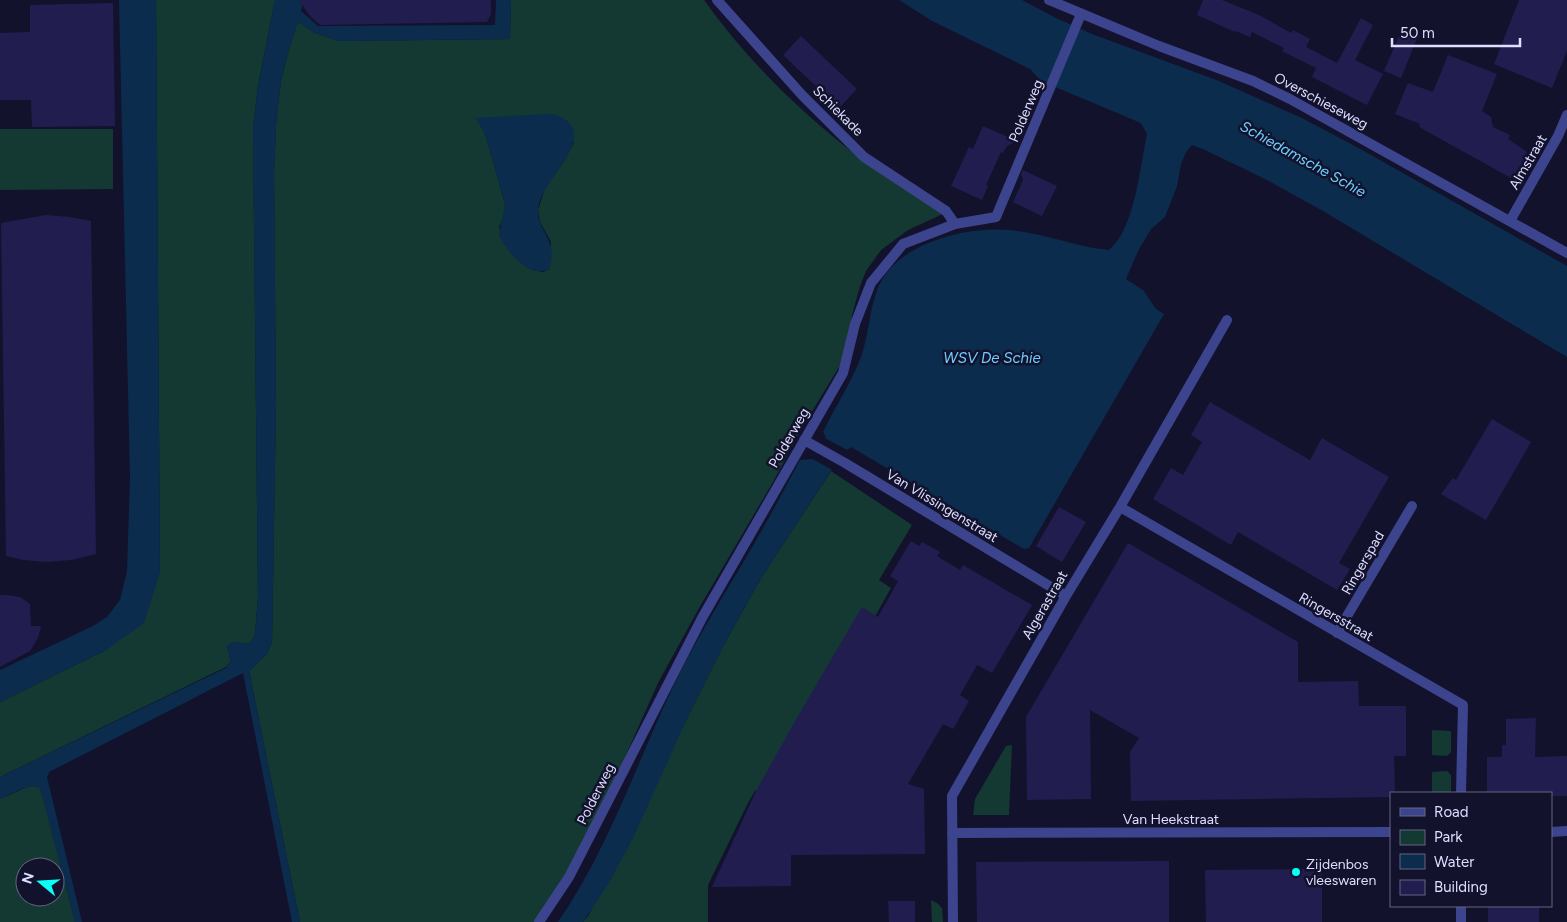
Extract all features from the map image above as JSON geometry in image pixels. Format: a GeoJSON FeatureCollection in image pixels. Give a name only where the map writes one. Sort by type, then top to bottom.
{"type":"FeatureCollection","features":[{"type":"Feature","properties":{"kind":"street","name":"Schiekade"},"geometry":{"type":"LineString","coordinates":[[717,0],[802,95],[864,157],[946,211],[955,224]]}},
{"type":"Feature","properties":{"kind":"street","name":"Overschieseweg"},"geometry":{"type":"LineString","coordinates":[[1049,0],[1079,18],[1253,81],[1290,99],[1567,253]]}},
{"type":"Feature","properties":{"kind":"street","name":"Polderweg"},"geometry":{"type":"LineString","coordinates":[[539,922],[569,877],[702,618],[809,443],[843,373],[855,324],[871,283],[903,244],[955,224],[996,218],[1079,18]]}},
{"type":"Feature","properties":{"kind":"street","name":"Almstraat"},"geometry":{"type":"LineString","coordinates":[[1510,221],[1558,136],[1567,115]]}},
{"type":"Feature","properties":{"kind":"street","name":"Algerastraat"},"geometry":{"type":"LineString","coordinates":[[953,922],[952,796],[1227,320]]}},
{"type":"Feature","properties":{"kind":"street","name":"Van Vlissingenstraat"},"geometry":{"type":"LineString","coordinates":[[809,443],[1066,596]]}},
{"type":"Feature","properties":{"kind":"street","name":"Ringerspad"},"geometry":{"type":"LineString","coordinates":[[1337,633],[1412,506]]}},
{"type":"Feature","properties":{"kind":"street","name":"Ringersstraat"},"geometry":{"type":"LineString","coordinates":[[1120,508],[1463,705],[1461,792]]}},
{"type":"Feature","properties":{"kind":"street"},"geometry":{"type":"LineString","coordinates":[[1552,832],[1567,831]]}},
{"type":"Feature","properties":{"kind":"street","name":"Van Heekstraat"},"geometry":{"type":"LineString","coordinates":[[952,833],[1390,832]]}},
{"type":"Feature","properties":{"kind":"street"},"geometry":{"type":"LineString","coordinates":[[1461,907],[1462,922]]}},
{"type":"Feature","properties":{"kind":"green space"},"geometry":{"type":"Polygon","coordinates":[[[156,0],[275,0],[258,86],[253,128],[258,597],[255,635],[249,644],[233,642],[227,646],[231,661],[226,667],[0,777],[0,702],[106,650],[160,572],[156,0]]]}},
{"type":"Feature","properties":{"kind":"green space"},"geometry":{"type":"Polygon","coordinates":[[[511,0],[704,0],[737,43],[774,83],[814,121],[867,163],[945,213],[908,230],[881,250],[866,271],[852,315],[848,342],[839,367],[802,428],[658,683],[609,793],[540,922],[300,922],[249,671],[267,654],[272,642],[276,405],[274,174],[276,125],[281,80],[298,21],[315,33],[339,41],[510,39],[511,0]],[[476,118],[485,133],[505,204],[504,216],[499,228],[532,270],[543,272],[549,269],[551,242],[540,222],[538,210],[545,188],[564,161],[574,142],[476,118]]]}},
{"type":"Feature","properties":{"kind":"green space"},"geometry":{"type":"Polygon","coordinates":[[[0,129],[113,129],[113,189],[0,190],[0,129]]]}},
{"type":"Feature","properties":{"kind":"green space"},"geometry":{"type":"Polygon","coordinates":[[[831,471],[912,525],[879,580],[891,588],[787,774],[768,788],[755,791],[748,803],[708,885],[708,922],[583,922],[588,916],[722,648],[761,578],[831,471]]]}},
{"type":"Feature","properties":{"kind":"green space"},"geometry":{"type":"Polygon","coordinates":[[[1432,730],[1451,731],[1451,752],[1447,756],[1432,755],[1432,730]]]}},
{"type":"Feature","properties":{"kind":"green space"},"geometry":{"type":"Polygon","coordinates":[[[1012,745],[1009,815],[973,815],[975,799],[1006,746],[1012,745]]]}},
{"type":"Feature","properties":{"kind":"green space"},"geometry":{"type":"Polygon","coordinates":[[[1447,771],[1451,775],[1451,792],[1432,792],[1432,772],[1447,771]]]}},
{"type":"Feature","properties":{"kind":"green space"},"geometry":{"type":"Polygon","coordinates":[[[35,786],[40,788],[58,857],[15,857],[15,907],[65,907],[65,883],[75,922],[0,922],[0,799],[27,787],[35,786]]]}},
{"type":"Feature","properties":{"kind":"green space"},"geometry":{"type":"Polygon","coordinates":[[[931,900],[942,908],[943,922],[932,922],[931,900]]]}},
{"type":"Feature","properties":{"kind":"water"},"geometry":{"type":"Polygon","coordinates":[[[119,0],[156,0],[160,572],[144,623],[106,650],[0,702],[0,670],[93,626],[107,617],[120,600],[127,571],[130,478],[119,0]]]}},
{"type":"Feature","properties":{"kind":"water"},"geometry":{"type":"Polygon","coordinates":[[[275,0],[303,0],[301,11],[318,26],[495,25],[496,0],[511,0],[510,39],[339,41],[315,33],[298,22],[281,80],[276,125],[274,174],[276,405],[272,642],[267,654],[249,671],[300,922],[292,922],[243,673],[49,772],[47,777],[82,922],[75,922],[65,884],[65,857],[58,857],[40,788],[25,788],[0,799],[0,777],[226,668],[231,661],[227,646],[233,642],[249,644],[255,635],[258,597],[253,128],[258,86],[275,0]]]}},
{"type":"Feature","properties":{"kind":"water"},"geometry":{"type":"Polygon","coordinates":[[[899,0],[1022,0],[1092,34],[1219,81],[1302,118],[1364,151],[1567,266],[1567,357],[1323,211],[1265,179],[1192,145],[1186,152],[1181,164],[1177,186],[1165,217],[1151,229],[1138,251],[1126,279],[1143,290],[1156,309],[1164,314],[1029,548],[1024,549],[851,447],[847,450],[845,449],[761,578],[722,648],[690,712],[633,838],[610,881],[583,922],[558,922],[606,838],[671,691],[698,639],[761,532],[800,460],[812,459],[826,437],[823,432],[861,357],[875,296],[887,272],[900,259],[934,241],[953,235],[992,229],[1022,232],[1109,250],[1118,240],[1131,213],[1147,134],[1141,123],[1041,81],[1030,69],[932,21],[899,0]]]}},
{"type":"Feature","properties":{"kind":"water"},"geometry":{"type":"Polygon","coordinates":[[[553,114],[568,122],[574,132],[572,144],[566,157],[541,198],[538,210],[541,225],[552,250],[549,269],[541,271],[526,267],[519,262],[499,236],[505,204],[485,133],[475,118],[553,114]]]}},
{"type":"Feature","properties":{"kind":"pier"},"geometry":{"type":"Polygon","coordinates":[[[823,437],[849,451],[846,452],[834,471],[809,457],[823,437]]]}},
{"type":"Feature","properties":{"kind":"building"},"geometry":{"type":"Polygon","coordinates":[[[299,0],[491,0],[491,14],[487,22],[320,25],[309,15],[299,0]]]}},
{"type":"Feature","properties":{"kind":"building"},"geometry":{"type":"Polygon","coordinates":[[[1203,0],[1222,0],[1259,15],[1291,33],[1293,30],[1310,39],[1306,47],[1337,63],[1361,18],[1373,25],[1355,60],[1383,74],[1367,105],[1312,77],[1316,68],[1282,51],[1284,48],[1252,32],[1250,37],[1197,15],[1203,0]]]}},
{"type":"Feature","properties":{"kind":"building"},"geometry":{"type":"Polygon","coordinates":[[[1519,0],[1567,0],[1567,51],[1552,88],[1494,64],[1519,0]]]}},
{"type":"Feature","properties":{"kind":"building"},"geometry":{"type":"Polygon","coordinates":[[[113,3],[115,126],[32,127],[31,100],[0,100],[0,33],[30,32],[30,5],[113,3]]]}},
{"type":"Feature","properties":{"kind":"building"},"geometry":{"type":"Polygon","coordinates":[[[1402,29],[1418,36],[1401,78],[1384,71],[1402,29]]]}},
{"type":"Feature","properties":{"kind":"building"},"geometry":{"type":"Polygon","coordinates":[[[801,36],[857,89],[839,108],[783,55],[801,36]]]}},
{"type":"Feature","properties":{"kind":"building"},"geometry":{"type":"Polygon","coordinates":[[[1448,55],[1497,74],[1482,111],[1491,117],[1493,127],[1510,135],[1508,139],[1527,152],[1524,157],[1527,159],[1511,178],[1419,127],[1420,124],[1395,114],[1408,83],[1433,92],[1448,55]]]}},
{"type":"Feature","properties":{"kind":"building"},"geometry":{"type":"Polygon","coordinates":[[[983,126],[1017,141],[1007,146],[1003,153],[1001,152],[986,185],[988,186],[982,200],[951,186],[969,147],[973,149],[983,126]]]}},
{"type":"Feature","properties":{"kind":"building"},"geometry":{"type":"Polygon","coordinates":[[[1023,170],[1057,186],[1042,216],[1013,202],[1023,180],[1021,174],[1023,170]]]}},
{"type":"Feature","properties":{"kind":"building"},"geometry":{"type":"Polygon","coordinates":[[[46,215],[91,221],[96,554],[71,560],[46,562],[6,556],[1,223],[46,215]]]}},
{"type":"Feature","properties":{"kind":"building"},"geometry":{"type":"Polygon","coordinates":[[[1210,402],[1310,460],[1322,438],[1389,477],[1339,563],[1350,569],[1337,590],[1238,532],[1231,545],[1153,499],[1171,468],[1183,475],[1202,442],[1191,435],[1210,402]]]}},
{"type":"Feature","properties":{"kind":"building"},"geometry":{"type":"Polygon","coordinates":[[[1492,419],[1531,442],[1486,520],[1441,494],[1453,478],[1456,480],[1492,419]]]}},
{"type":"Feature","properties":{"kind":"building"},"geometry":{"type":"Polygon","coordinates":[[[1059,507],[1086,522],[1062,562],[1036,546],[1059,507]]]}},
{"type":"Feature","properties":{"kind":"building"},"geometry":{"type":"Polygon","coordinates":[[[911,541],[919,546],[922,542],[940,552],[937,556],[960,570],[963,565],[1032,605],[992,673],[977,665],[960,695],[969,701],[953,729],[943,724],[908,784],[924,789],[925,854],[791,855],[791,886],[712,887],[756,791],[794,723],[862,607],[878,617],[898,581],[890,576],[911,541]]]}},
{"type":"Feature","properties":{"kind":"building"},"geometry":{"type":"Polygon","coordinates":[[[1128,543],[1298,642],[1298,682],[1358,681],[1359,706],[1406,706],[1406,756],[1394,756],[1395,792],[1390,792],[1390,797],[1131,801],[1130,752],[1139,738],[1090,710],[1091,799],[1027,800],[1026,717],[1128,543]]]}},
{"type":"Feature","properties":{"kind":"building"},"geometry":{"type":"Polygon","coordinates":[[[0,595],[20,597],[30,604],[31,626],[41,626],[38,638],[30,651],[0,667],[0,595]]]}},
{"type":"Feature","properties":{"kind":"building"},"geometry":{"type":"Polygon","coordinates":[[[1536,718],[1535,757],[1567,756],[1567,796],[1552,796],[1552,792],[1487,792],[1487,757],[1502,757],[1502,745],[1506,745],[1506,719],[1536,718]]]}},
{"type":"Feature","properties":{"kind":"building"},"geometry":{"type":"Polygon","coordinates":[[[1169,861],[1169,922],[977,922],[976,862],[1169,861]]]}},
{"type":"Feature","properties":{"kind":"building"},"geometry":{"type":"Polygon","coordinates":[[[1322,869],[1322,922],[1206,922],[1205,870],[1322,869]]]}},
{"type":"Feature","properties":{"kind":"building"},"geometry":{"type":"Polygon","coordinates":[[[888,901],[915,901],[915,922],[889,922],[888,901]]]}},
{"type":"Feature","properties":{"kind":"building"},"geometry":{"type":"Polygon","coordinates":[[[1488,907],[1539,907],[1539,922],[1488,922],[1488,907]]]}},
{"type":"Feature","properties":{"kind":"place","name":"Zijdenbos vleeswaren"},"geometry":{"type":"Point","coordinates":[1296,872]}},
{"type":"Feature","properties":{"kind":"water label","name":"Schiedamsche Schie"},"geometry":{"type":"Point","coordinates":[1303,159]}},
{"type":"Feature","properties":{"kind":"water label","name":"WSV De Schie"},"geometry":{"type":"Point","coordinates":[992,358]}}]}
